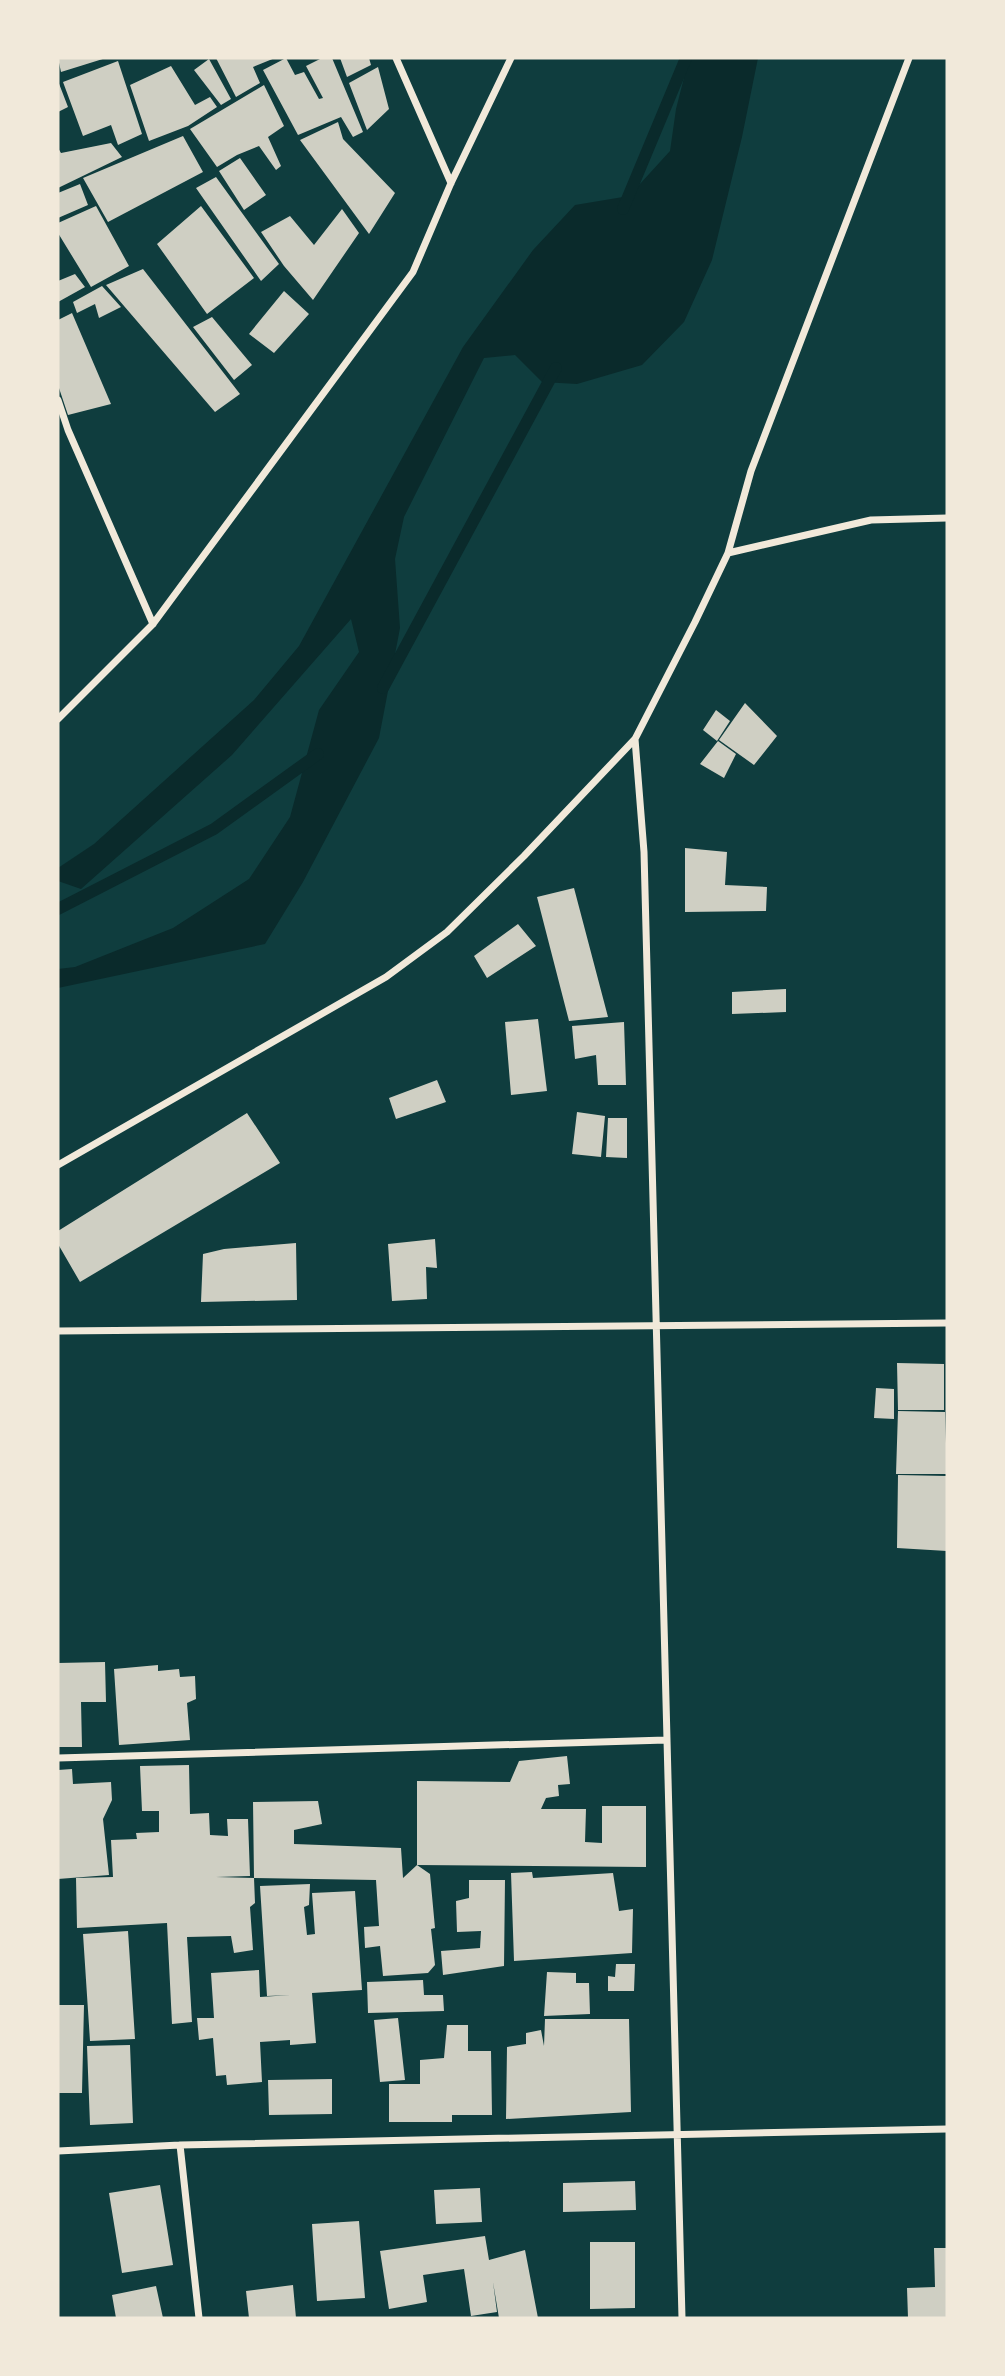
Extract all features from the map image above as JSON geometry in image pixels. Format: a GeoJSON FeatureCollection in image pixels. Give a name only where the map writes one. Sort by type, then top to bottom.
{"type":"FeatureCollection","features":[{"type":"Feature","properties":{"kind":"street"},"geometry":{"type":"LineString","coordinates":[[396,58],[451,183]]}},
{"type":"Feature","properties":{"kind":"street"},"geometry":{"type":"LineString","coordinates":[[58,719],[153,624],[412,272],[510,58]]}},
{"type":"Feature","properties":{"kind":"street"},"geometry":{"type":"LineString","coordinates":[[58,1165],[386,977],[447,932],[524,856],[635,739],[728,553],[751,471],[909,58]]}},
{"type":"Feature","properties":{"kind":"street"},"geometry":{"type":"LineString","coordinates":[[58,400],[68,430],[153,624]]}},
{"type":"Feature","properties":{"kind":"street"},"geometry":{"type":"LineString","coordinates":[[728,553],[871,520],[947,518]]}},
{"type":"Feature","properties":{"kind":"street"},"geometry":{"type":"LineString","coordinates":[[635,739],[644,852],[682,2318]]}},
{"type":"Feature","properties":{"kind":"street"},"geometry":{"type":"LineString","coordinates":[[58,1331],[947,1323]]}},
{"type":"Feature","properties":{"kind":"street"},"geometry":{"type":"LineString","coordinates":[[58,1758],[666,1740]]}},
{"type":"Feature","properties":{"kind":"street"},"geometry":{"type":"LineString","coordinates":[[58,2151],[947,2129]]}},
{"type":"Feature","properties":{"kind":"street"},"geometry":{"type":"LineString","coordinates":[[180,2146],[200,2318]]}},
{"type":"Feature","properties":{"kind":"water"},"geometry":{"type":"Polygon","coordinates":[[[689,58],[758,58],[712,260],[684,322],[642,365],[577,384],[542,382],[515,355],[484,358],[404,517],[395,559],[400,628],[379,738],[303,882],[265,944],[58,988],[58,969],[75,967],[173,928],[249,879],[290,817],[319,710],[359,652],[351,619],[232,755],[81,889],[58,881],[58,868],[94,844],[254,700],[299,646],[463,347],[533,250],[575,205],[629,196],[670,151],[676,109],[689,58]]]}},
{"type":"Feature","properties":{"kind":"building"},"geometry":{"type":"Polygon","coordinates":[[[58,58],[106,58],[61,72],[58,58]]]}},
{"type":"Feature","properties":{"kind":"building"},"geometry":{"type":"Polygon","coordinates":[[[216,58],[275,58],[253,67],[260,83],[236,97],[216,58]]]}},
{"type":"Feature","properties":{"kind":"building"},"geometry":{"type":"Polygon","coordinates":[[[286,58],[295,75],[304,72],[319,99],[323,98],[306,66],[322,58],[332,58],[363,132],[353,137],[341,117],[298,135],[263,70],[286,58]]]}},
{"type":"Feature","properties":{"kind":"building"},"geometry":{"type":"Polygon","coordinates":[[[340,58],[369,58],[371,65],[347,77],[340,58]]]}},
{"type":"Feature","properties":{"kind":"building"},"geometry":{"type":"Polygon","coordinates":[[[209,59],[231,99],[221,105],[194,70],[209,59]]]}},
{"type":"Feature","properties":{"kind":"building"},"geometry":{"type":"Polygon","coordinates":[[[118,61],[142,134],[118,145],[111,125],[83,136],[63,82],[118,61]]]}},
{"type":"Feature","properties":{"kind":"building"},"geometry":{"type":"Polygon","coordinates":[[[171,66],[195,105],[210,97],[217,107],[188,126],[149,141],[130,85],[171,66]]]}},
{"type":"Feature","properties":{"kind":"building"},"geometry":{"type":"Polygon","coordinates":[[[378,67],[389,109],[367,130],[349,83],[378,67]]]}},
{"type":"Feature","properties":{"kind":"building"},"geometry":{"type":"Polygon","coordinates":[[[58,81],[68,107],[58,112],[58,81]]]}},
{"type":"Feature","properties":{"kind":"building"},"geometry":{"type":"Polygon","coordinates":[[[264,85],[284,126],[268,137],[281,166],[276,170],[259,146],[217,167],[190,129],[264,85]]]}},
{"type":"Feature","properties":{"kind":"building"},"geometry":{"type":"Polygon","coordinates":[[[338,122],[343,139],[395,193],[369,234],[300,140],[338,122]]]}},
{"type":"Feature","properties":{"kind":"building"},"geometry":{"type":"Polygon","coordinates":[[[183,136],[203,172],[108,222],[83,178],[183,136]]]}},
{"type":"Feature","properties":{"kind":"building"},"geometry":{"type":"Polygon","coordinates":[[[111,143],[122,157],[58,188],[58,148],[61,153],[111,143]]]}},
{"type":"Feature","properties":{"kind":"building"},"geometry":{"type":"Polygon","coordinates":[[[240,158],[266,195],[244,210],[219,171],[240,158]]]}},
{"type":"Feature","properties":{"kind":"building"},"geometry":{"type":"Polygon","coordinates":[[[216,177],[279,264],[261,281],[196,188],[216,177]]]}},
{"type":"Feature","properties":{"kind":"building"},"geometry":{"type":"Polygon","coordinates":[[[80,184],[88,205],[58,218],[58,193],[80,184]]]}},
{"type":"Feature","properties":{"kind":"building"},"geometry":{"type":"Polygon","coordinates":[[[96,206],[129,266],[91,287],[58,233],[58,223],[96,206]]]}},
{"type":"Feature","properties":{"kind":"building"},"geometry":{"type":"Polygon","coordinates":[[[201,206],[254,278],[207,314],[157,244],[201,206]]]}},
{"type":"Feature","properties":{"kind":"building"},"geometry":{"type":"Polygon","coordinates":[[[342,209],[359,233],[313,300],[284,266],[261,232],[290,216],[314,245],[342,209]]]}},
{"type":"Feature","properties":{"kind":"building"},"geometry":{"type":"Polygon","coordinates":[[[143,269],[240,394],[215,412],[106,285],[143,269]]]}},
{"type":"Feature","properties":{"kind":"building"},"geometry":{"type":"Polygon","coordinates":[[[75,274],[85,287],[58,302],[58,281],[75,274]]]}},
{"type":"Feature","properties":{"kind":"building"},"geometry":{"type":"Polygon","coordinates":[[[102,286],[121,307],[99,318],[95,304],[77,313],[73,302],[102,286]]]}},
{"type":"Feature","properties":{"kind":"building"},"geometry":{"type":"Polygon","coordinates":[[[284,291],[309,314],[274,353],[249,334],[284,291]]]}},
{"type":"Feature","properties":{"kind":"building"},"geometry":{"type":"Polygon","coordinates":[[[72,313],[111,404],[68,415],[58,385],[58,320],[72,313]]]}},
{"type":"Feature","properties":{"kind":"building"},"geometry":{"type":"Polygon","coordinates":[[[212,317],[252,365],[234,380],[193,327],[212,317]]]}},
{"type":"Feature","properties":{"kind":"building"},"geometry":{"type":"Polygon","coordinates":[[[745,703],[777,736],[754,765],[719,740],[745,703]]]}},
{"type":"Feature","properties":{"kind":"building"},"geometry":{"type":"Polygon","coordinates":[[[716,710],[730,721],[717,741],[703,730],[716,710]]]}},
{"type":"Feature","properties":{"kind":"building"},"geometry":{"type":"Polygon","coordinates":[[[718,741],[736,754],[724,778],[700,764],[718,741]]]}},
{"type":"Feature","properties":{"kind":"building"},"geometry":{"type":"Polygon","coordinates":[[[685,848],[727,852],[725,885],[767,887],[766,911],[685,912],[685,848]]]}},
{"type":"Feature","properties":{"kind":"building"},"geometry":{"type":"Polygon","coordinates":[[[574,888],[608,1017],[569,1021],[537,897],[574,888]]]}},
{"type":"Feature","properties":{"kind":"building"},"geometry":{"type":"Polygon","coordinates":[[[518,924],[536,946],[487,978],[474,956],[518,924]]]}},
{"type":"Feature","properties":{"kind":"building"},"geometry":{"type":"Polygon","coordinates":[[[786,989],[786,1012],[732,1014],[732,992],[786,989]]]}},
{"type":"Feature","properties":{"kind":"building"},"geometry":{"type":"Polygon","coordinates":[[[538,1019],[547,1091],[511,1095],[505,1022],[538,1019]]]}},
{"type":"Feature","properties":{"kind":"building"},"geometry":{"type":"Polygon","coordinates":[[[624,1022],[626,1085],[598,1085],[596,1055],[575,1059],[572,1026],[624,1022]]]}},
{"type":"Feature","properties":{"kind":"building"},"geometry":{"type":"Polygon","coordinates":[[[437,1080],[446,1102],[396,1119],[389,1098],[437,1080]]]}},
{"type":"Feature","properties":{"kind":"building"},"geometry":{"type":"Polygon","coordinates":[[[577,1112],[605,1116],[601,1157],[572,1154],[577,1112]]]}},
{"type":"Feature","properties":{"kind":"building"},"geometry":{"type":"Polygon","coordinates":[[[247,1113],[280,1163],[80,1282],[58,1244],[58,1231],[247,1113]]]}},
{"type":"Feature","properties":{"kind":"building"},"geometry":{"type":"Polygon","coordinates":[[[608,1118],[627,1118],[627,1158],[606,1157],[608,1118]]]}},
{"type":"Feature","properties":{"kind":"building"},"geometry":{"type":"Polygon","coordinates":[[[435,1239],[437,1268],[426,1267],[427,1299],[392,1301],[388,1244],[435,1239]]]}},
{"type":"Feature","properties":{"kind":"building"},"geometry":{"type":"Polygon","coordinates":[[[296,1243],[297,1300],[201,1302],[203,1254],[224,1249],[296,1243]]]}},
{"type":"Feature","properties":{"kind":"building"},"geometry":{"type":"Polygon","coordinates":[[[897,1363],[944,1364],[944,1410],[898,1410],[897,1363]]]}},
{"type":"Feature","properties":{"kind":"building"},"geometry":{"type":"Polygon","coordinates":[[[876,1388],[894,1389],[894,1419],[874,1418],[876,1388]]]}},
{"type":"Feature","properties":{"kind":"building"},"geometry":{"type":"Polygon","coordinates":[[[898,1411],[945,1412],[947,1474],[896,1474],[898,1411]]]}},
{"type":"Feature","properties":{"kind":"building"},"geometry":{"type":"Polygon","coordinates":[[[898,1475],[947,1476],[947,1551],[897,1548],[898,1475]]]}},
{"type":"Feature","properties":{"kind":"building"},"geometry":{"type":"Polygon","coordinates":[[[105,1662],[106,1702],[81,1702],[82,1747],[58,1747],[58,1663],[105,1662]]]}},
{"type":"Feature","properties":{"kind":"building"},"geometry":{"type":"Polygon","coordinates":[[[158,1665],[158,1671],[179,1669],[180,1677],[195,1676],[196,1699],[187,1703],[190,1740],[119,1745],[114,1669],[158,1665]]]}},
{"type":"Feature","properties":{"kind":"building"},"geometry":{"type":"Polygon","coordinates":[[[567,1756],[570,1784],[558,1785],[559,1796],[546,1798],[541,1809],[586,1809],[585,1842],[602,1843],[602,1806],[646,1806],[646,1867],[417,1865],[417,1781],[510,1782],[519,1761],[567,1756]]]}},
{"type":"Feature","properties":{"kind":"building"},"geometry":{"type":"Polygon","coordinates":[[[189,1765],[190,1814],[209,1813],[210,1835],[228,1836],[227,1819],[248,1819],[250,1876],[216,1877],[254,1878],[255,1903],[250,1907],[253,1950],[234,1953],[231,1936],[187,1937],[192,2022],[172,2024],[167,1923],[77,1928],[76,1878],[113,1877],[111,1840],[137,1839],[136,1833],[159,1832],[159,1811],[142,1811],[140,1766],[189,1765]]]}},
{"type":"Feature","properties":{"kind":"building"},"geometry":{"type":"Polygon","coordinates":[[[72,1769],[73,1784],[111,1782],[112,1800],[103,1819],[109,1875],[58,1879],[58,1770],[72,1769]]]}},
{"type":"Feature","properties":{"kind":"building"},"geometry":{"type":"Polygon","coordinates":[[[318,1801],[322,1824],[294,1830],[294,1844],[401,1848],[403,1878],[417,1865],[430,1874],[435,1965],[428,1973],[383,1976],[380,1946],[365,1948],[364,1927],[379,1926],[376,1880],[254,1878],[253,1802],[318,1801]]]}},
{"type":"Feature","properties":{"kind":"building"},"geometry":{"type":"Polygon","coordinates":[[[532,1872],[533,1878],[613,1873],[619,1911],[633,1909],[632,1953],[514,1961],[511,1873],[532,1872]]]}},
{"type":"Feature","properties":{"kind":"building"},"geometry":{"type":"Polygon","coordinates":[[[469,1880],[505,1880],[504,1966],[443,1975],[441,1951],[480,1948],[481,1931],[457,1932],[456,1901],[469,1898],[469,1880]]]}},
{"type":"Feature","properties":{"kind":"building"},"geometry":{"type":"Polygon","coordinates":[[[310,1884],[309,1905],[304,1907],[307,1935],[315,1934],[312,1893],[355,1891],[362,1990],[312,1993],[316,2043],[290,2045],[290,2040],[260,2042],[262,2082],[227,2085],[226,2075],[216,2076],[213,2038],[199,2040],[197,2018],[214,2018],[211,1973],[259,1970],[260,1997],[291,1995],[267,1996],[260,1886],[310,1884]]]}},
{"type":"Feature","properties":{"kind":"building"},"geometry":{"type":"Polygon","coordinates":[[[128,1931],[135,2039],[90,2041],[83,1934],[128,1931]]]}},
{"type":"Feature","properties":{"kind":"building"},"geometry":{"type":"Polygon","coordinates":[[[616,1964],[635,1964],[634,1991],[608,1991],[608,1976],[615,1977],[616,1964]]]}},
{"type":"Feature","properties":{"kind":"building"},"geometry":{"type":"Polygon","coordinates":[[[547,1972],[576,1973],[576,1983],[589,1983],[590,2014],[544,2016],[547,1972]]]}},
{"type":"Feature","properties":{"kind":"building"},"geometry":{"type":"Polygon","coordinates":[[[423,1980],[424,1995],[443,1995],[444,2011],[368,2013],[367,1982],[423,1980]]]}},
{"type":"Feature","properties":{"kind":"building"},"geometry":{"type":"Polygon","coordinates":[[[58,2005],[84,2005],[82,2093],[58,2093],[58,2005]]]}},
{"type":"Feature","properties":{"kind":"building"},"geometry":{"type":"Polygon","coordinates":[[[398,2018],[405,2080],[380,2082],[374,2020],[398,2018]]]}},
{"type":"Feature","properties":{"kind":"building"},"geometry":{"type":"Polygon","coordinates":[[[545,2019],[629,2019],[631,2112],[506,2119],[507,2047],[526,2044],[526,2033],[541,2030],[544,2046],[545,2019]]]}},
{"type":"Feature","properties":{"kind":"building"},"geometry":{"type":"Polygon","coordinates":[[[447,2025],[468,2025],[468,2051],[491,2051],[492,2115],[452,2115],[452,2122],[389,2122],[389,2084],[420,2084],[420,2060],[444,2058],[447,2025]]]}},
{"type":"Feature","properties":{"kind":"building"},"geometry":{"type":"Polygon","coordinates":[[[130,2045],[133,2123],[90,2125],[87,2046],[130,2045]]]}},
{"type":"Feature","properties":{"kind":"building"},"geometry":{"type":"Polygon","coordinates":[[[332,2079],[332,2114],[269,2115],[268,2080],[332,2079]]]}},
{"type":"Feature","properties":{"kind":"building"},"geometry":{"type":"Polygon","coordinates":[[[635,2181],[636,2210],[563,2212],[563,2183],[635,2181]]]}},
{"type":"Feature","properties":{"kind":"building"},"geometry":{"type":"Polygon","coordinates":[[[160,2185],[173,2265],[122,2273],[109,2193],[160,2185]]]}},
{"type":"Feature","properties":{"kind":"building"},"geometry":{"type":"Polygon","coordinates":[[[480,2188],[482,2222],[436,2224],[434,2190],[480,2188]]]}},
{"type":"Feature","properties":{"kind":"building"},"geometry":{"type":"Polygon","coordinates":[[[359,2221],[365,2298],[317,2301],[312,2224],[359,2221]]]}},
{"type":"Feature","properties":{"kind":"building"},"geometry":{"type":"Polygon","coordinates":[[[485,2236],[489,2260],[525,2250],[538,2318],[499,2318],[493,2282],[497,2312],[471,2316],[464,2269],[423,2275],[427,2302],[389,2309],[380,2251],[485,2236]]]}},
{"type":"Feature","properties":{"kind":"building"},"geometry":{"type":"Polygon","coordinates":[[[590,2242],[635,2242],[635,2308],[590,2309],[590,2242]]]}},
{"type":"Feature","properties":{"kind":"building"},"geometry":{"type":"Polygon","coordinates":[[[934,2248],[947,2248],[947,2318],[908,2318],[907,2288],[935,2287],[934,2248]]]}},
{"type":"Feature","properties":{"kind":"building"},"geometry":{"type":"Polygon","coordinates":[[[293,2285],[296,2318],[249,2318],[246,2291],[293,2285]]]}},
{"type":"Feature","properties":{"kind":"building"},"geometry":{"type":"Polygon","coordinates":[[[156,2286],[163,2318],[116,2318],[112,2295],[156,2286]]]}},
{"type":"Feature","properties":{"kind":"waterway"},"geometry":{"type":"LineString","coordinates":[[623,209],[686,58]]}},
{"type":"Feature","properties":{"kind":"waterway"},"geometry":{"type":"LineString","coordinates":[[383,688],[556,368]]}},
{"type":"Feature","properties":{"kind":"waterway"},"geometry":{"type":"LineString","coordinates":[[58,909],[214,829],[318,754]]}}]}
